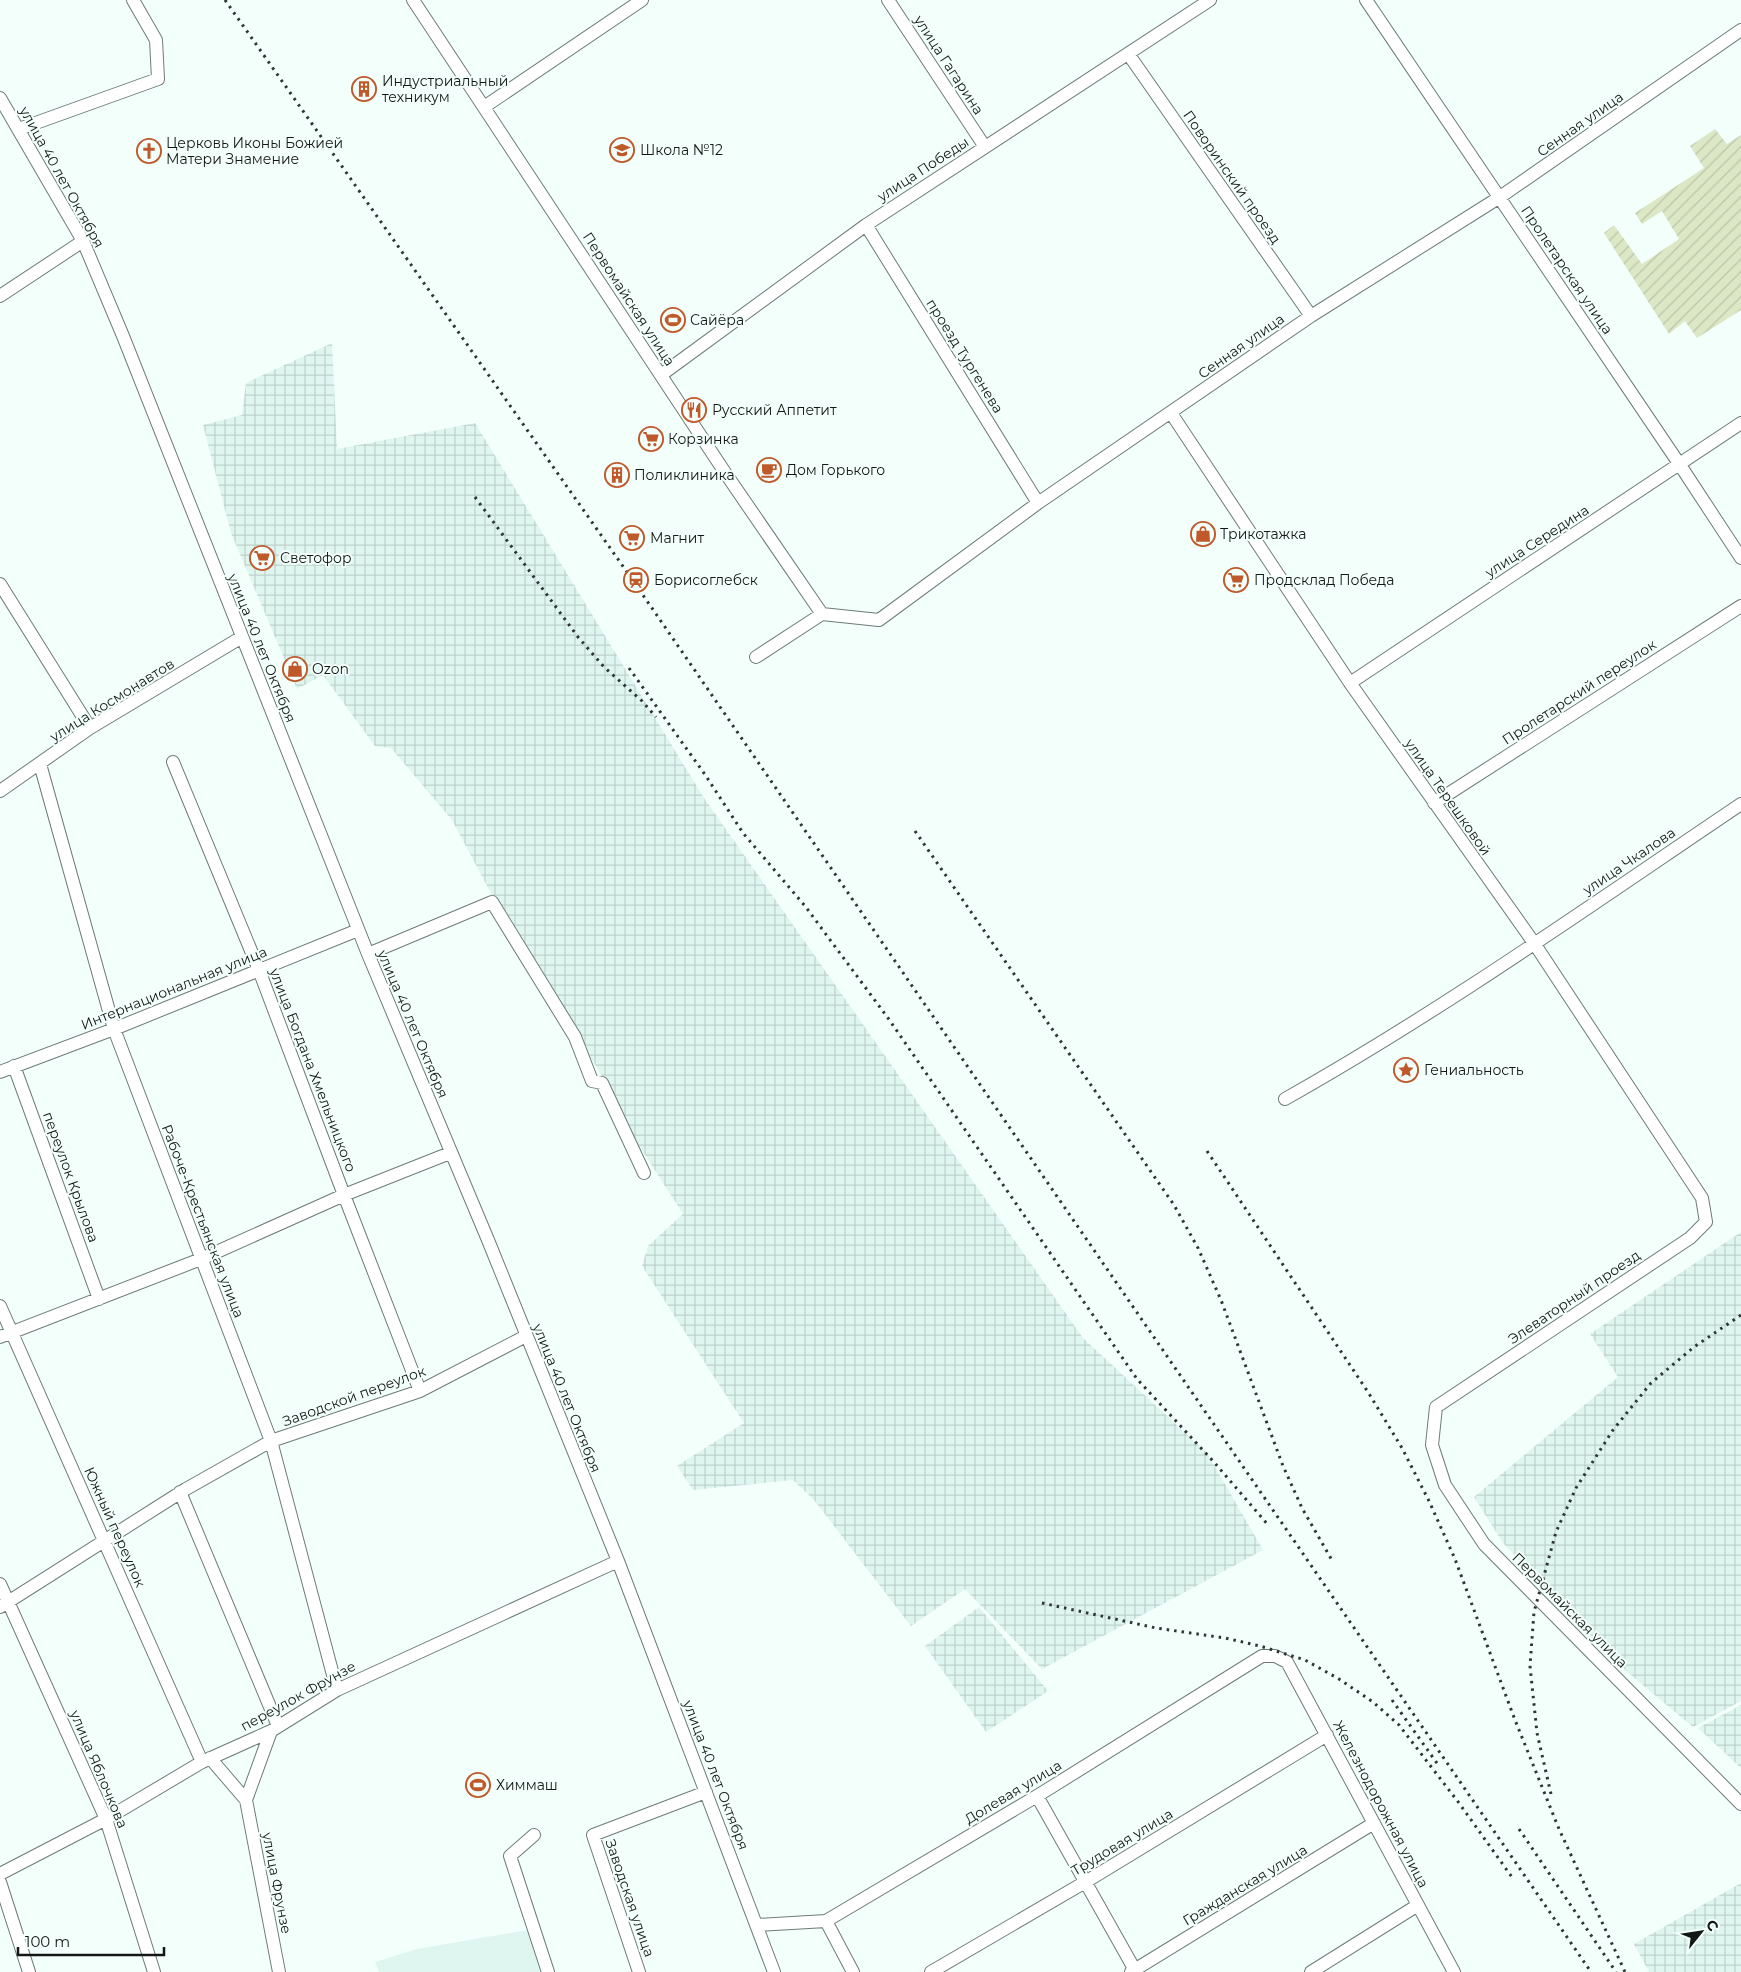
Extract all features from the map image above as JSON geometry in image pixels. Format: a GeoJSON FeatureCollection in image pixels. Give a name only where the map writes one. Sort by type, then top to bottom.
{"type":"FeatureCollection","features":[{"type":"Feature","properties":{"kind":"street"},"geometry":{"type":"LineString","coordinates":[[19,129],[158,79],[156,40],[133,0]]}},
{"type":"Feature","properties":{"kind":"street","name":"Первомайская улица"},"geometry":{"type":"LineString","coordinates":[[413,0],[731,482],[822,614]]}},
{"type":"Feature","properties":{"kind":"street"},"geometry":{"type":"LineString","coordinates":[[484,107],[642,0]]}},
{"type":"Feature","properties":{"kind":"street","name":"улица Гагарина"},"geometry":{"type":"LineString","coordinates":[[888,0],[985,147]]}},
{"type":"Feature","properties":{"kind":"street","name":"улица Победы"},"geometry":{"type":"LineString","coordinates":[[661,375],[866,225],[1129,55],[1210,0]]}},
{"type":"Feature","properties":{"kind":"street","name":"Пролетарская улица"},"geometry":{"type":"LineString","coordinates":[[1366,0],[1741,558]]}},
{"type":"Feature","properties":{"kind":"street","name":"Сенная улица"},"geometry":{"type":"LineString","coordinates":[[822,614],[879,620],[1038,504],[1312,316],[1500,197],[1741,30]]}},
{"type":"Feature","properties":{"kind":"street","name":"Поворинский проезд"},"geometry":{"type":"LineString","coordinates":[[1129,55],[1312,316]]}},
{"type":"Feature","properties":{"kind":"street","name":"улица 40 лет Октября"},"geometry":{"type":"LineString","coordinates":[[0,98],[83,241],[358,930],[488,1240],[618,1562],[774,1972]]}},
{"type":"Feature","properties":{"kind":"street","name":"проезд Тургенева"},"geometry":{"type":"LineString","coordinates":[[866,225],[1038,504]]}},
{"type":"Feature","properties":{"kind":"street"},"geometry":{"type":"LineString","coordinates":[[0,296],[83,241]]}},
{"type":"Feature","properties":{"kind":"street","name":"улица Терешковой"},"geometry":{"type":"LineString","coordinates":[[1171,413],[1350,684],[1534,943],[1702,1198]]}},
{"type":"Feature","properties":{"kind":"street","name":"улица Середина"},"geometry":{"type":"LineString","coordinates":[[1350,684],[1741,423]]}},
{"type":"Feature","properties":{"kind":"street"},"geometry":{"type":"LineString","coordinates":[[0,584],[90,728]]}},
{"type":"Feature","properties":{"kind":"street","name":"Пролетарский переулок"},"geometry":{"type":"LineString","coordinates":[[1434,804],[1741,606]]}},
{"type":"Feature","properties":{"kind":"street"},"geometry":{"type":"LineString","coordinates":[[756,657],[822,614]]}},
{"type":"Feature","properties":{"kind":"street","name":"улица Космонавтов"},"geometry":{"type":"LineString","coordinates":[[0,791],[90,728],[242,637]]}},
{"type":"Feature","properties":{"kind":"street","name":"улица Богдана Хмельницкого"},"geometry":{"type":"LineString","coordinates":[[173,762],[259,970],[420,1391]]}},
{"type":"Feature","properties":{"kind":"street","name":"Рабоче-Крестьянская улица"},"geometry":{"type":"LineString","coordinates":[[40,764],[114,1029],[271,1441],[337,1690]]}},
{"type":"Feature","properties":{"kind":"street","name":"улица Чкалова"},"geometry":{"type":"LineString","coordinates":[[1285,1099],[1359,1057],[1534,943],[1741,804]]}},
{"type":"Feature","properties":{"kind":"street"},"geometry":{"type":"LineString","coordinates":[[368,954],[492,902],[575,1037],[592,1081],[602,1083],[644,1172]]}},
{"type":"Feature","properties":{"kind":"street","name":"Интернациональная улица"},"geometry":{"type":"LineString","coordinates":[[0,1072],[114,1029],[358,930]]}},
{"type":"Feature","properties":{"kind":"street","name":"переулок Крылова"},"geometry":{"type":"LineString","coordinates":[[14,1066],[99,1299]]}},
{"type":"Feature","properties":{"kind":"street"},"geometry":{"type":"LineString","coordinates":[[5,1334],[201,1259],[344,1195],[450,1153]]}},
{"type":"Feature","properties":{"kind":"street","name":"Элеваторный проезд"},"geometry":{"type":"LineString","coordinates":[[1436,1407],[1690,1238],[1706,1222],[1702,1198]]}},
{"type":"Feature","properties":{"kind":"street","name":"Южный переулок"},"geometry":{"type":"LineString","coordinates":[[0,1306],[5,1334],[105,1541],[206,1760]]}},
{"type":"Feature","properties":{"kind":"street","name":"Заводской переулок"},"geometry":{"type":"LineString","coordinates":[[4,1605],[180,1492],[271,1441],[420,1391],[526,1336]]}},
{"type":"Feature","properties":{"kind":"street","name":"Первомайская улица"},"geometry":{"type":"LineString","coordinates":[[1436,1407],[1432,1445],[1445,1485],[1484,1544],[1741,1804]]}},
{"type":"Feature","properties":{"kind":"street"},"geometry":{"type":"LineString","coordinates":[[180,1492],[274,1728],[246,1800],[206,1760]]}},
{"type":"Feature","properties":{"kind":"street","name":"переулок Фрунзе"},"geometry":{"type":"LineString","coordinates":[[0,1874],[106,1819],[206,1760],[274,1728],[337,1690],[618,1562]]}},
{"type":"Feature","properties":{"kind":"street","name":"улица Яблочкова"},"geometry":{"type":"LineString","coordinates":[[0,1584],[4,1605],[106,1819],[154,1972]]}},
{"type":"Feature","properties":{"kind":"street","name":"Долевая улица"},"geometry":{"type":"LineString","coordinates":[[756,1925],[826,1921],[1037,1796],[1262,1656],[1275,1656]]}},
{"type":"Feature","properties":{"kind":"street","name":"Железнодорожная улица"},"geometry":{"type":"LineString","coordinates":[[1275,1656],[1287,1662],[1454,1972]]}},
{"type":"Feature","properties":{"kind":"street","name":"Трудовая улица"},"geometry":{"type":"LineString","coordinates":[[931,1972],[1086,1881],[1327,1735]]}},
{"type":"Feature","properties":{"kind":"street","name":"Заводская улица"},"geometry":{"type":"LineString","coordinates":[[639,1972],[593,1834],[706,1792]]}},
{"type":"Feature","properties":{"kind":"street"},"geometry":{"type":"LineString","coordinates":[[1037,1796],[1086,1881],[1134,1971]]}},
{"type":"Feature","properties":{"kind":"street","name":"улица Фрунзе"},"geometry":{"type":"LineString","coordinates":[[246,1800],[278,1972]]}},
{"type":"Feature","properties":{"kind":"street","name":"Гражданская улица"},"geometry":{"type":"LineString","coordinates":[[1134,1971],[1374,1823]]}},
{"type":"Feature","properties":{"kind":"street"},"geometry":{"type":"LineString","coordinates":[[534,1836],[510,1856],[548,1972]]}},
{"type":"Feature","properties":{"kind":"street"},"geometry":{"type":"LineString","coordinates":[[0,1882],[29,1972]]}},
{"type":"Feature","properties":{"kind":"street"},"geometry":{"type":"LineString","coordinates":[[1311,1972],[1418,1905]]}},
{"type":"Feature","properties":{"kind":"street"},"geometry":{"type":"LineString","coordinates":[[826,1921],[853,1972]]}},
{"type":"Feature","properties":{"kind":"shaded area"},"geometry":{"type":"Polygon","coordinates":[[[332,343],[337,449],[475,423],[704,798],[1083,1338],[1207,1453],[1263,1550],[1042,1669],[965,1589],[911,1626],[814,1500],[793,1480],[693,1490],[677,1466],[744,1423],[642,1266],[648,1246],[683,1214],[638,1144],[600,1073],[493,897],[452,820],[391,748],[375,746],[323,675],[297,689],[231,533],[203,425],[242,415],[246,383],[332,343]]]}},
{"type":"Feature","properties":{"kind":"shaded area"},"geometry":{"type":"Polygon","coordinates":[[[1741,1232],[1741,1701],[1693,1727],[1626,1671],[1555,1599],[1503,1543],[1474,1497],[1618,1377],[1590,1334],[1741,1232]]]}},
{"type":"Feature","properties":{"kind":"shaded area"},"geometry":{"type":"Polygon","coordinates":[[[979,1607],[1048,1691],[986,1732],[925,1646],[979,1607]]]}},
{"type":"Feature","properties":{"kind":"shaded area"},"geometry":{"type":"Polygon","coordinates":[[[1741,1705],[1741,1768],[1698,1728],[1741,1705]]]}},
{"type":"Feature","properties":{"kind":"shaded area"},"geometry":{"type":"Polygon","coordinates":[[[1741,1883],[1741,1972],[1649,1972],[1634,1944],[1741,1883]]]}},
{"type":"Feature","properties":{"kind":"shaded area"},"geometry":{"type":"Polygon","coordinates":[[[528,1930],[543,1972],[379,1972],[375,1962],[417,1949],[528,1930]]]}},
{"type":"Feature","properties":{"kind":"green space"},"geometry":{"type":"Polygon","coordinates":[[[1715,129],[1727,144],[1741,135],[1741,310],[1697,338],[1685,321],[1669,334],[1604,233],[1614,225],[1642,264],[1679,239],[1662,211],[1642,224],[1635,213],[1704,168],[1690,146],[1715,129]]]}},
{"type":"Feature","properties":{"kind":"railway"},"geometry":{"type":"LineString","coordinates":[[225,0],[634,582],[1591,1972]]}},
{"type":"Feature","properties":{"kind":"railway"},"geometry":{"type":"LineString","coordinates":[[475,497],[578,637],[604,667],[642,701],[656,717]]}},
{"type":"Feature","properties":{"kind":"railway"},"geometry":{"type":"LineString","coordinates":[[629,668],[706,776],[743,833],[805,906],[888,1018],[1137,1379],[1213,1461],[1269,1526]]}},
{"type":"Feature","properties":{"kind":"railway"},"geometry":{"type":"LineString","coordinates":[[915,831],[1174,1205],[1198,1248],[1221,1300],[1283,1466],[1302,1508],[1333,1562]]}},
{"type":"Feature","properties":{"kind":"railway"},"geometry":{"type":"LineString","coordinates":[[1207,1151],[1368,1392],[1402,1448],[1429,1501],[1455,1559],[1515,1720],[1559,1829],[1625,1972]]}},
{"type":"Feature","properties":{"kind":"railway"},"geometry":{"type":"LineString","coordinates":[[1551,1794],[1537,1733],[1530,1666],[1534,1612],[1556,1532],[1576,1488],[1613,1430],[1651,1383],[1694,1347],[1741,1315]]}},
{"type":"Feature","properties":{"kind":"railway"},"geometry":{"type":"LineString","coordinates":[[1042,1603],[1156,1628],[1225,1638],[1260,1646],[1305,1660],[1339,1679],[1373,1702],[1399,1725],[1459,1803],[1514,1880]]}},
{"type":"Feature","properties":{"kind":"railway"},"geometry":{"type":"LineString","coordinates":[[1392,1700],[1439,1766]]}},
{"type":"Feature","properties":{"kind":"railway"},"geometry":{"type":"LineString","coordinates":[[1519,1829],[1616,1972]]}},
{"type":"Feature","properties":{"kind":"place","name":"Индустриальный техникум"},"geometry":{"type":"Point","coordinates":[364,89]}},
{"type":"Feature","properties":{"kind":"place","name":"Школа №12"},"geometry":{"type":"Point","coordinates":[622,150]}},
{"type":"Feature","properties":{"kind":"place","name":"Церковь Иконы Божией Матери Знамение"},"geometry":{"type":"Point","coordinates":[149,151]}},
{"type":"Feature","properties":{"kind":"place","name":"Сайёра"},"geometry":{"type":"Point","coordinates":[673,320]}},
{"type":"Feature","properties":{"kind":"place","name":"Русский Аппетит"},"geometry":{"type":"Point","coordinates":[694,410]}},
{"type":"Feature","properties":{"kind":"place","name":"Корзинка"},"geometry":{"type":"Point","coordinates":[651,439]}},
{"type":"Feature","properties":{"kind":"place","name":"Дом Горького"},"geometry":{"type":"Point","coordinates":[769,470]}},
{"type":"Feature","properties":{"kind":"place","name":"Поликлиника"},"geometry":{"type":"Point","coordinates":[617,475]}},
{"type":"Feature","properties":{"kind":"place","name":"Трикотажка"},"geometry":{"type":"Point","coordinates":[1203,534]}},
{"type":"Feature","properties":{"kind":"place","name":"Магнит"},"geometry":{"type":"Point","coordinates":[632,538]}},
{"type":"Feature","properties":{"kind":"place","name":"Светофор"},"geometry":{"type":"Point","coordinates":[262,558]}},
{"type":"Feature","properties":{"kind":"place","name":"Борисоглебск"},"geometry":{"type":"Point","coordinates":[636,580]}},
{"type":"Feature","properties":{"kind":"place","name":"Продсклад Победа"},"geometry":{"type":"Point","coordinates":[1236,580]}},
{"type":"Feature","properties":{"kind":"place","name":"Ozon"},"geometry":{"type":"Point","coordinates":[295,669]}},
{"type":"Feature","properties":{"kind":"place","name":"Гениальность"},"geometry":{"type":"Point","coordinates":[1406,1070]}},
{"type":"Feature","properties":{"kind":"place","name":"Химмаш"},"geometry":{"type":"Point","coordinates":[478,1785]}}]}
